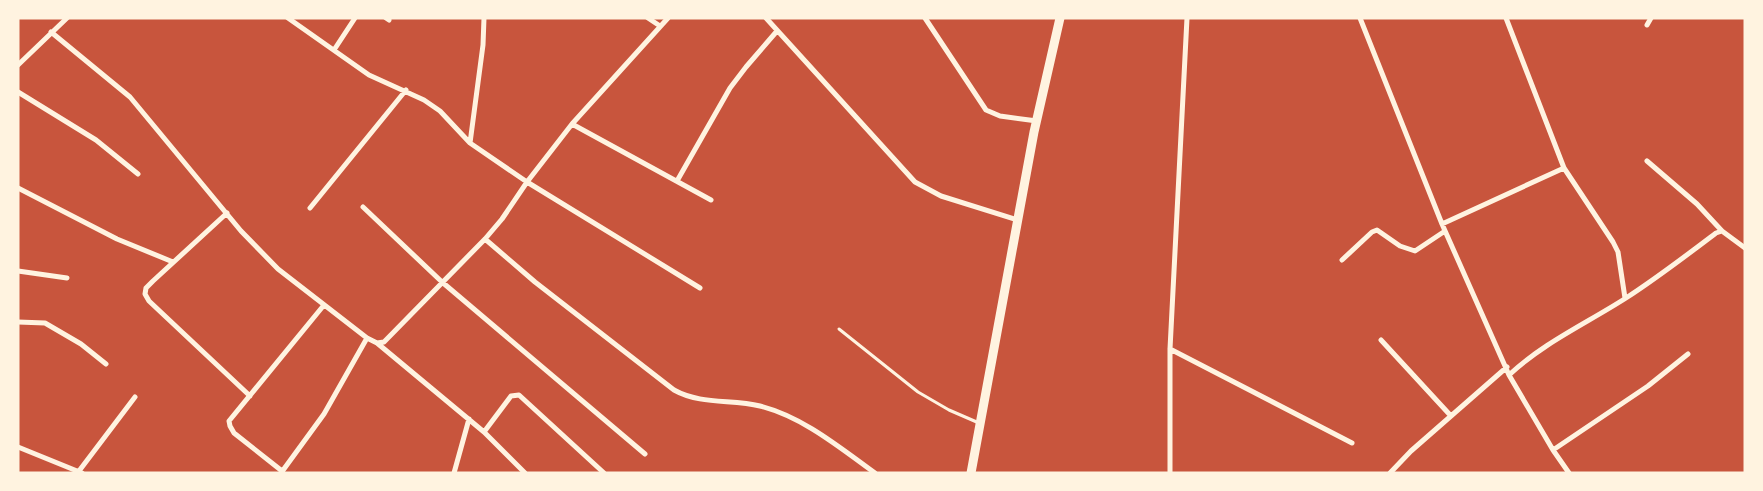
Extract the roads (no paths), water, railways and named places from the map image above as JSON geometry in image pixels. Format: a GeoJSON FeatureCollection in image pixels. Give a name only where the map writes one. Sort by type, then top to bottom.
{"type":"FeatureCollection","features":[{"type":"Feature","properties":{"kind":"highway"},"geometry":{"type":"LineString","coordinates":[[971,473],[1037,121],[1060,18]]}},
{"type":"Feature","properties":{"kind":"street"},"geometry":{"type":"LineString","coordinates":[[18,65],[67,18]]}},
{"type":"Feature","properties":{"kind":"street"},"geometry":{"type":"LineString","coordinates":[[288,18],[369,75],[406,90],[440,111],[470,143],[527,182],[700,288]]}},
{"type":"Feature","properties":{"kind":"street"},"geometry":{"type":"LineString","coordinates":[[334,50],[355,18]]}},
{"type":"Feature","properties":{"kind":"street"},"geometry":{"type":"LineString","coordinates":[[470,143],[483,45],[484,18]]}},
{"type":"Feature","properties":{"kind":"street"},"geometry":{"type":"LineString","coordinates":[[648,18],[660,26]]}},
{"type":"Feature","properties":{"kind":"street"},"geometry":{"type":"LineString","coordinates":[[377,343],[384,342],[485,240],[572,124],[668,18]]}},
{"type":"Feature","properties":{"kind":"street"},"geometry":{"type":"LineString","coordinates":[[766,18],[915,182],[941,196],[1018,220]]}},
{"type":"Feature","properties":{"kind":"street"},"geometry":{"type":"LineString","coordinates":[[925,18],[986,111],[1000,116],[1037,121]]}},
{"type":"Feature","properties":{"kind":"street"},"geometry":{"type":"LineString","coordinates":[[1170,473],[1170,349],[1186,18]]}},
{"type":"Feature","properties":{"kind":"street"},"geometry":{"type":"LineString","coordinates":[[1360,18],[1442,224],[1509,375],[1569,473]]}},
{"type":"Feature","properties":{"kind":"street"},"geometry":{"type":"LineString","coordinates":[[1506,18],[1564,168],[1618,252],[1626,298]]}},
{"type":"Feature","properties":{"kind":"street"},"geometry":{"type":"LineString","coordinates":[[1647,25],[1652,18]]}},
{"type":"Feature","properties":{"kind":"street"},"geometry":{"type":"LineString","coordinates":[[677,181],[730,88],[777,31]]}},
{"type":"Feature","properties":{"kind":"street"},"geometry":{"type":"LineString","coordinates":[[51,32],[130,97],[227,213],[278,269],[367,338],[377,343],[470,419],[525,473]]}},
{"type":"Feature","properties":{"kind":"street"},"geometry":{"type":"LineString","coordinates":[[310,208],[406,90]]}},
{"type":"Feature","properties":{"kind":"street"},"geometry":{"type":"LineString","coordinates":[[18,92],[96,140],[138,174]]}},
{"type":"Feature","properties":{"kind":"street"},"geometry":{"type":"LineString","coordinates":[[572,124],[711,200]]}},
{"type":"Feature","properties":{"kind":"street"},"geometry":{"type":"LineString","coordinates":[[1647,161],[1697,204],[1722,231],[1745,248]]}},
{"type":"Feature","properties":{"kind":"street"},"geometry":{"type":"LineString","coordinates":[[1442,224],[1564,168]]}},
{"type":"Feature","properties":{"kind":"street"},"geometry":{"type":"LineString","coordinates":[[18,188],[117,239],[173,262]]}},
{"type":"Feature","properties":{"kind":"street"},"geometry":{"type":"LineString","coordinates":[[363,207],[442,282],[645,454]]}},
{"type":"Feature","properties":{"kind":"street"},"geometry":{"type":"LineString","coordinates":[[227,213],[153,281],[145,294],[149,301],[250,396]]}},
{"type":"Feature","properties":{"kind":"street"},"geometry":{"type":"LineString","coordinates":[[1342,260],[1377,230],[1400,246],[1415,251],[1445,231]]}},
{"type":"Feature","properties":{"kind":"street"},"geometry":{"type":"LineString","coordinates":[[1509,375],[1521,364],[1579,325],[1626,298],[1722,231]]}},
{"type":"Feature","properties":{"kind":"street"},"geometry":{"type":"LineString","coordinates":[[485,240],[535,282],[674,390],[697,399],[759,406],[786,416],[810,427],[875,473]]}},
{"type":"Feature","properties":{"kind":"street"},"geometry":{"type":"LineString","coordinates":[[18,271],[67,278]]}},
{"type":"Feature","properties":{"kind":"street"},"geometry":{"type":"LineString","coordinates":[[324,305],[229,421],[234,433],[282,472],[324,414],[367,338]]}},
{"type":"Feature","properties":{"kind":"street"},"geometry":{"type":"LineString","coordinates":[[18,322],[45,323],[81,344],[106,364]]}},
{"type":"Feature","properties":{"kind":"street"},"geometry":{"type":"LineString","coordinates":[[1381,340],[1451,416]]}},
{"type":"Feature","properties":{"kind":"street"},"geometry":{"type":"LineString","coordinates":[[1170,349],[1352,442]]}},
{"type":"Feature","properties":{"kind":"street"},"geometry":{"type":"LineString","coordinates":[[1553,450],[1648,386],[1688,354]]}},
{"type":"Feature","properties":{"kind":"street"},"geometry":{"type":"LineString","coordinates":[[1390,473],[1411,451],[1507,367]]}},
{"type":"Feature","properties":{"kind":"street"},"geometry":{"type":"LineString","coordinates":[[484,432],[511,396],[519,395],[604,473]]}},
{"type":"Feature","properties":{"kind":"street"},"geometry":{"type":"LineString","coordinates":[[18,447],[80,472],[135,397]]}},
{"type":"Feature","properties":{"kind":"street"},"geometry":{"type":"LineString","coordinates":[[454,473],[470,419]]}},
{"type":"Feature","properties":{"kind":"lane"},"geometry":{"type":"LineString","coordinates":[[839,329],[918,392],[949,410],[981,423]]}}]}
